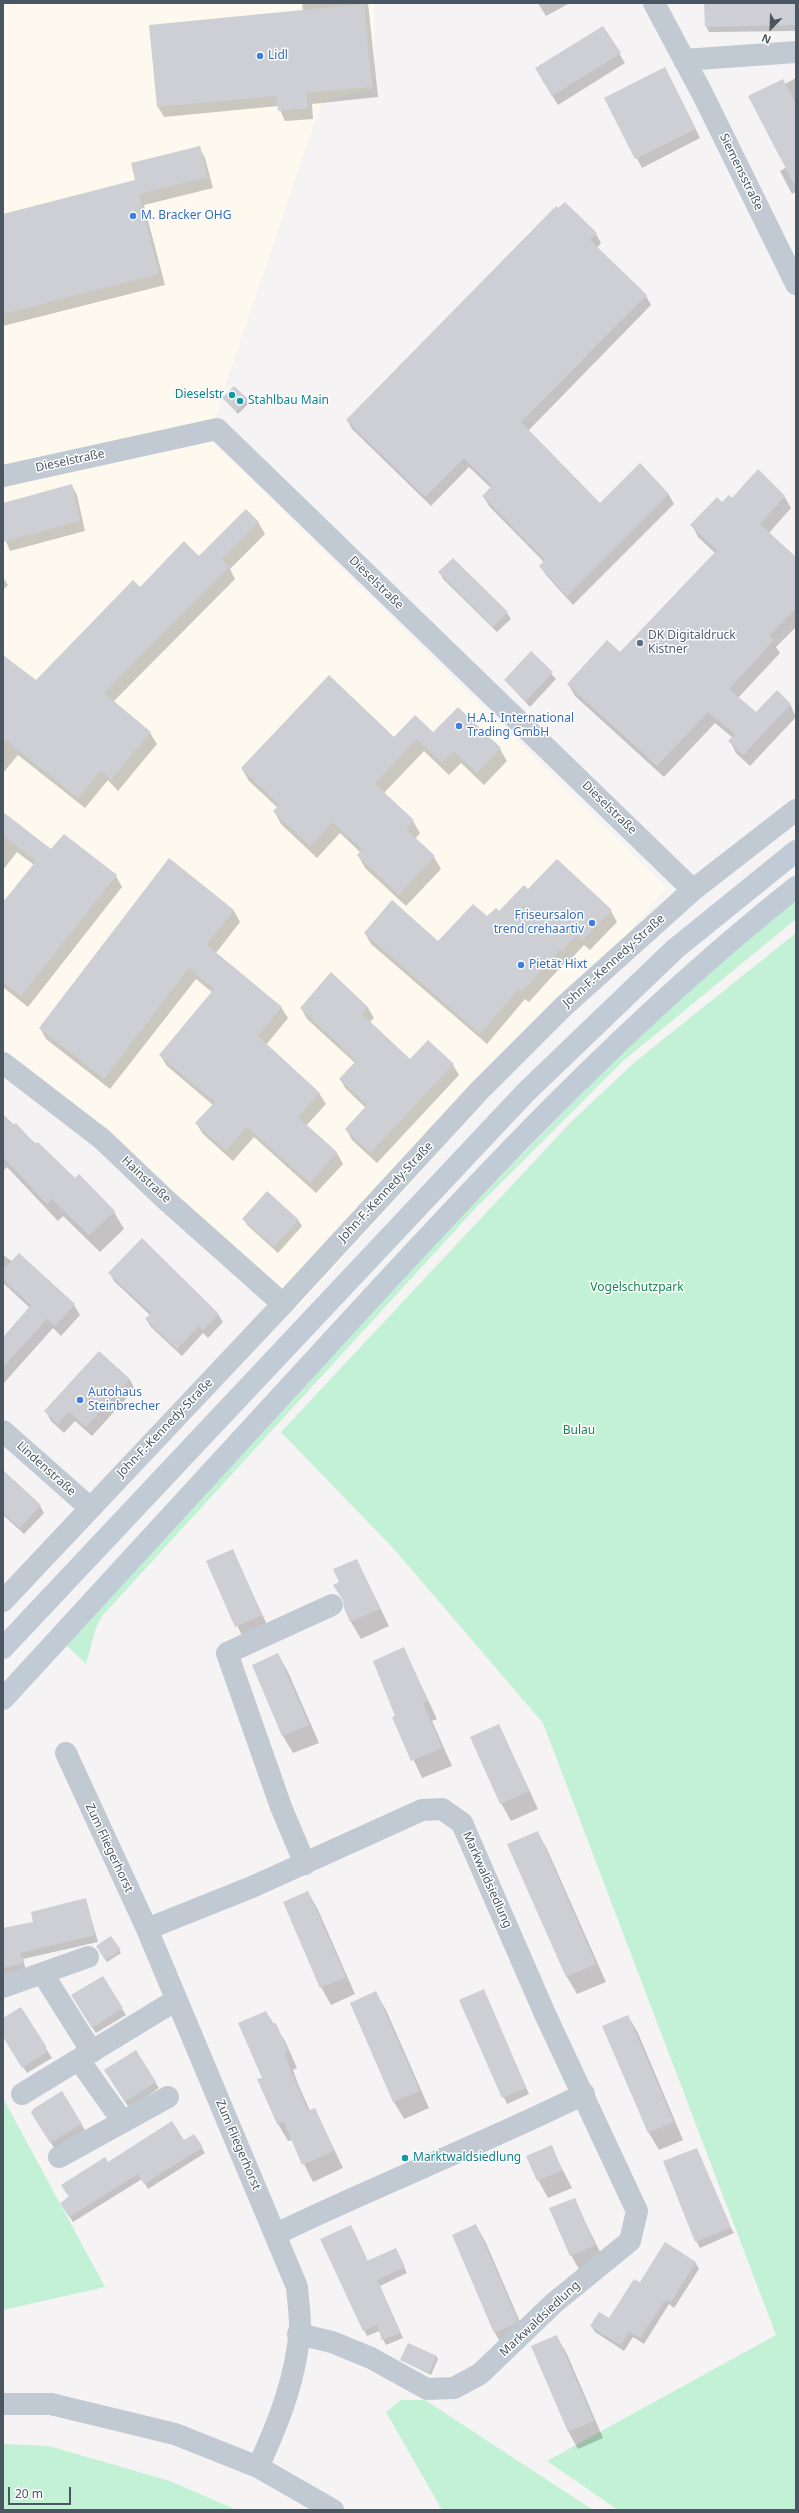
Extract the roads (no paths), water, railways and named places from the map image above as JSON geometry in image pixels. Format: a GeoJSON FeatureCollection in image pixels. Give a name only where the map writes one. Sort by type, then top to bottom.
{"type":"FeatureCollection","features":[{"type":"Feature","properties":{"kind":"main road"},"geometry":{"type":"LineString","coordinates":[[3,1648],[526,1092],[675,949],[796,851]]}},
{"type":"Feature","properties":{"kind":"main road"},"geometry":{"type":"LineString","coordinates":[[3,1699],[428,1235],[552,1107],[693,971],[796,887]]}},
{"type":"Feature","properties":{"kind":"street","name":"Siemensstraße"},"geometry":{"type":"LineString","coordinates":[[654,3],[796,284]]}},
{"type":"Feature","properties":{"kind":"street"},"geometry":{"type":"LineString","coordinates":[[684,60],[796,52]]}},
{"type":"Feature","properties":{"kind":"street","name":"Dieselstraße"},"geometry":{"type":"LineString","coordinates":[[3,476],[217,429],[693,890]]}},
{"type":"Feature","properties":{"kind":"street","name":"John-F.-Kennedy-Straße"},"geometry":{"type":"LineString","coordinates":[[3,1601],[89,1507],[283,1304],[480,1090],[564,1006],[693,890],[796,810]]}},
{"type":"Feature","properties":{"kind":"street","name":"Hainstraße"},"geometry":{"type":"LineString","coordinates":[[3,1063],[102,1139],[165,1199],[283,1304]]}},
{"type":"Feature","properties":{"kind":"street","name":"Lindenstraße"},"geometry":{"type":"LineString","coordinates":[[3,1431],[89,1507]]}},
{"type":"Feature","properties":{"kind":"street"},"geometry":{"type":"LineString","coordinates":[[304,1864],[281,1807],[228,1653],[332,1605]]}},
{"type":"Feature","properties":{"kind":"street","name":"Zum Fliegerhorst"},"geometry":{"type":"LineString","coordinates":[[66,1753],[147,1929],[297,2286],[298,2334],[289,2392],[274,2432],[258,2467]]}},
{"type":"Feature","properties":{"kind":"street","name":"Markwaldsiedlung"},"geometry":{"type":"LineString","coordinates":[[147,1929],[304,1864],[422,1810],[442,1809],[462,1823],[545,2014],[584,2094],[637,2211],[630,2240],[554,2303],[480,2374],[454,2388],[427,2389],[370,2358],[338,2344],[298,2334]]}},
{"type":"Feature","properties":{"kind":"street"},"geometry":{"type":"LineString","coordinates":[[3,1987],[88,1957]]}},
{"type":"Feature","properties":{"kind":"street"},"geometry":{"type":"LineString","coordinates":[[43,1974],[123,2122]]}},
{"type":"Feature","properties":{"kind":"street"},"geometry":{"type":"LineString","coordinates":[[22,2094],[176,2000]]}},
{"type":"Feature","properties":{"kind":"street"},"geometry":{"type":"LineString","coordinates":[[276,2234],[388,2181],[511,2130],[584,2094]]}},
{"type":"Feature","properties":{"kind":"street"},"geometry":{"type":"LineString","coordinates":[[59,2157],[168,2097]]}},
{"type":"Feature","properties":{"kind":"street"},"geometry":{"type":"LineString","coordinates":[[3,2404],[51,2404],[175,2434],[258,2467],[333,2510]]}},
{"type":"Feature","properties":{"kind":"place","name":"Lidl"},"geometry":{"type":"Point","coordinates":[260,56]}},
{"type":"Feature","properties":{"kind":"place","name":"M. Bracker OHG"},"geometry":{"type":"Point","coordinates":[133,216]}},
{"type":"Feature","properties":{"kind":"place","name":"Dieselstr"},"geometry":{"type":"Point","coordinates":[232,395]}},
{"type":"Feature","properties":{"kind":"place","name":"Stahlbau Main"},"geometry":{"type":"Point","coordinates":[240,401]}},
{"type":"Feature","properties":{"kind":"place","name":"DK Digitaldruck Kistner"},"geometry":{"type":"Point","coordinates":[640,643]}},
{"type":"Feature","properties":{"kind":"place","name":"H.A.I. International Trading GmbH"},"geometry":{"type":"Point","coordinates":[459,726]}},
{"type":"Feature","properties":{"kind":"place","name":"Friseursalon trend crehaartiv"},"geometry":{"type":"Point","coordinates":[592,923]}},
{"type":"Feature","properties":{"kind":"place","name":"Pietät Hixt"},"geometry":{"type":"Point","coordinates":[521,965]}},
{"type":"Feature","properties":{"kind":"place","name":"Autohaus Steinbrecher"},"geometry":{"type":"Point","coordinates":[80,1400]}},
{"type":"Feature","properties":{"kind":"place","name":"Marktwaldsiedlung"},"geometry":{"type":"Point","coordinates":[405,2158]}},
{"type":"Feature","properties":{"kind":"park label","name":"Vogelschutzpark"},"geometry":{"type":"Point","coordinates":[637,1288]}},
{"type":"Feature","properties":{"kind":"park label","name":"Bulau"},"geometry":{"type":"Point","coordinates":[579,1431]}}]}
